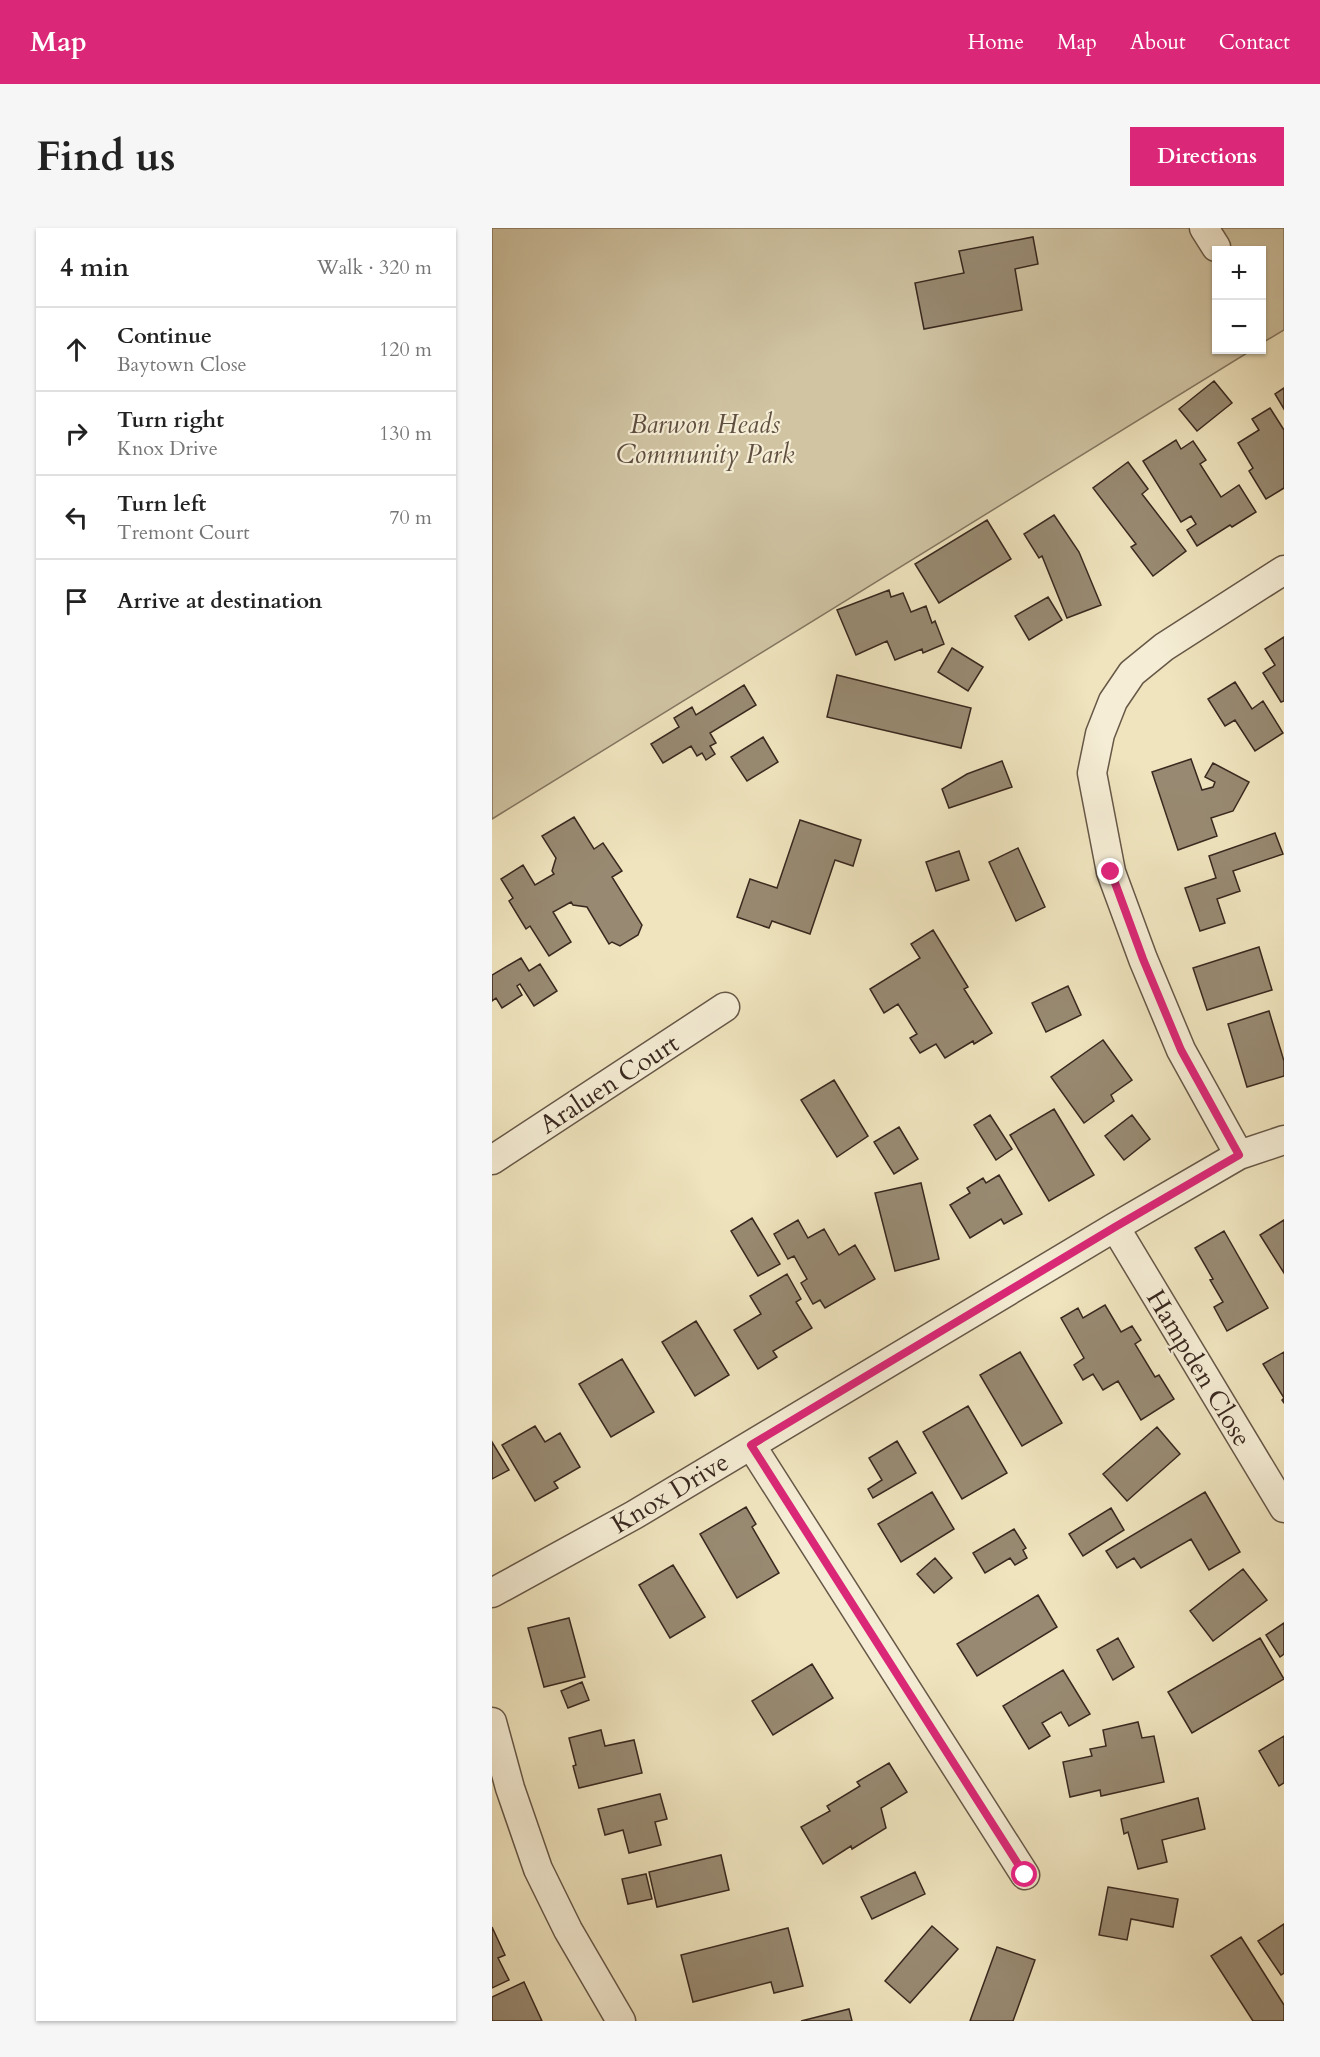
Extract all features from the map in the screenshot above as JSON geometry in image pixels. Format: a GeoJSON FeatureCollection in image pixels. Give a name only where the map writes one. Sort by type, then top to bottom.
{"type":"FeatureCollection","features":[{"type":"Feature","properties":{"kind":"street"},"geometry":{"type":"LineString","coordinates":[[1239,1155],[1181,1050],[1143,959],[1111,872],[1092,772],[1100,734],[1113,701],[1132,673],[1164,647],[1284,570]]}},
{"type":"Feature","properties":{"kind":"street","name":"Araluen Court"},"geometry":{"type":"LineString","coordinates":[[492,1160],[725,1007]]}},
{"type":"Feature","properties":{"kind":"street","name":"Knox Drive"},"geometry":{"type":"LineString","coordinates":[[492,1593],[634,1515],[1239,1155],[1284,1140]]}},
{"type":"Feature","properties":{"kind":"street","name":"Hampden Close"},"geometry":{"type":"LineString","coordinates":[[1115,1227],[1284,1508]]}},
{"type":"Feature","properties":{"kind":"street"},"geometry":{"type":"LineString","coordinates":[[751,1445],[1025,1875]]}},
{"type":"Feature","properties":{"kind":"street"},"geometry":{"type":"LineString","coordinates":[[492,1722],[510,1788],[538,1869],[568,1930],[621,2021]]}},
{"type":"Feature","properties":{"kind":"green space","name":"Barwon Heads Community Park"},"geometry":{"type":"Polygon","coordinates":[[[492,228],[1284,228],[1284,330],[1266,341],[1266,246],[1212,246],[1212,354],[1246,354],[492,819],[492,228]]]}},
{"type":"Feature","properties":{"kind":"building"},"geometry":{"type":"Polygon","coordinates":[[[1033,237],[1038,264],[1015,269],[1022,310],[924,329],[915,283],[964,273],[959,251],[1033,237]]]}},
{"type":"Feature","properties":{"kind":"building"},"geometry":{"type":"Polygon","coordinates":[[[1214,381],[1232,403],[1197,431],[1179,409],[1214,381]]]}},
{"type":"Feature","properties":{"kind":"building"},"geometry":{"type":"Polygon","coordinates":[[[1284,388],[1284,409],[1275,394],[1284,388]]]}},
{"type":"Feature","properties":{"kind":"building"},"geometry":{"type":"Polygon","coordinates":[[[1270,408],[1284,430],[1284,488],[1266,499],[1249,471],[1253,468],[1238,443],[1259,430],[1252,419],[1270,408]]]}},
{"type":"Feature","properties":{"kind":"building"},"geometry":{"type":"Polygon","coordinates":[[[1176,440],[1181,449],[1193,441],[1206,460],[1200,464],[1221,497],[1239,485],[1256,512],[1197,546],[1187,530],[1196,524],[1191,516],[1181,522],[1143,461],[1176,440]]]}},
{"type":"Feature","properties":{"kind":"building"},"geometry":{"type":"Polygon","coordinates":[[[1128,462],[1148,489],[1142,494],[1186,551],[1153,576],[1131,547],[1136,544],[1093,488],[1128,462]]]}},
{"type":"Feature","properties":{"kind":"building"},"geometry":{"type":"Polygon","coordinates":[[[1054,515],[1079,552],[1101,605],[1067,618],[1042,556],[1039,558],[1024,534],[1054,515]]]}},
{"type":"Feature","properties":{"kind":"building"},"geometry":{"type":"Polygon","coordinates":[[[987,520],[1011,559],[939,603],[915,564],[987,520]]]}},
{"type":"Feature","properties":{"kind":"building"},"geometry":{"type":"Polygon","coordinates":[[[889,590],[891,597],[903,593],[911,612],[926,606],[932,623],[935,621],[944,644],[923,653],[922,649],[895,660],[887,641],[856,655],[837,610],[889,590]]]}},
{"type":"Feature","properties":{"kind":"building"},"geometry":{"type":"Polygon","coordinates":[[[1048,597],[1062,620],[1029,640],[1015,616],[1048,597]]]}},
{"type":"Feature","properties":{"kind":"building"},"geometry":{"type":"Polygon","coordinates":[[[1284,637],[1284,701],[1281,702],[1263,673],[1275,665],[1265,649],[1284,637]]]}},
{"type":"Feature","properties":{"kind":"building"},"geometry":{"type":"Polygon","coordinates":[[[952,648],[983,667],[968,691],[938,672],[952,648]]]}},
{"type":"Feature","properties":{"kind":"building"},"geometry":{"type":"Polygon","coordinates":[[[837,675],[971,708],[961,748],[827,717],[837,675]]]}},
{"type":"Feature","properties":{"kind":"building"},"geometry":{"type":"Polygon","coordinates":[[[1235,682],[1252,709],[1263,701],[1283,733],[1255,751],[1235,720],[1225,726],[1208,699],[1235,682]]]}},
{"type":"Feature","properties":{"kind":"building"},"geometry":{"type":"Polygon","coordinates":[[[744,685],[756,705],[710,733],[716,743],[710,746],[715,754],[706,760],[702,753],[697,756],[691,746],[663,763],[651,744],[679,727],[674,718],[692,707],[696,715],[744,685]]]}},
{"type":"Feature","properties":{"kind":"building"},"geometry":{"type":"Polygon","coordinates":[[[763,737],[778,762],[747,781],[731,757],[763,737]]]}},
{"type":"Feature","properties":{"kind":"building"},"geometry":{"type":"Polygon","coordinates":[[[1191,759],[1202,790],[1213,787],[1215,782],[1205,777],[1213,763],[1249,782],[1233,811],[1211,818],[1217,836],[1178,850],[1152,772],[1191,759]]]}},
{"type":"Feature","properties":{"kind":"building"},"geometry":{"type":"Polygon","coordinates":[[[1002,761],[1012,787],[949,808],[942,789],[967,774],[1002,761]]]}},
{"type":"Feature","properties":{"kind":"building"},"geometry":{"type":"Polygon","coordinates":[[[574,817],[594,849],[603,843],[622,871],[612,877],[642,925],[638,935],[620,946],[612,942],[609,944],[587,907],[573,905],[571,902],[553,912],[571,942],[549,956],[530,926],[526,929],[509,901],[513,898],[501,879],[523,865],[535,885],[554,874],[552,871],[556,858],[542,836],[574,817]]]}},
{"type":"Feature","properties":{"kind":"building"},"geometry":{"type":"Polygon","coordinates":[[[800,820],[861,840],[853,866],[835,860],[810,934],[772,921],[769,928],[737,917],[750,879],[777,888],[800,820]]]}},
{"type":"Feature","properties":{"kind":"building"},"geometry":{"type":"Polygon","coordinates":[[[1275,833],[1283,854],[1233,871],[1240,891],[1217,899],[1225,923],[1200,931],[1185,888],[1216,878],[1209,856],[1275,833]]]}},
{"type":"Feature","properties":{"kind":"building"},"geometry":{"type":"Polygon","coordinates":[[[1018,848],[1045,907],[1016,921],[989,862],[1018,848]]]}},
{"type":"Feature","properties":{"kind":"building"},"geometry":{"type":"Polygon","coordinates":[[[959,851],[969,880],[936,891],[926,862],[959,851]]]}},
{"type":"Feature","properties":{"kind":"building"},"geometry":{"type":"Polygon","coordinates":[[[933,930],[968,987],[964,989],[992,1033],[974,1044],[973,1041],[945,1058],[936,1044],[920,1053],[910,1038],[917,1034],[898,1004],[884,1013],[870,989],[920,958],[911,944],[933,930]]]}},
{"type":"Feature","properties":{"kind":"building"},"geometry":{"type":"Polygon","coordinates":[[[1259,947],[1272,990],[1207,1010],[1193,968],[1259,947]]]}},
{"type":"Feature","properties":{"kind":"building"},"geometry":{"type":"Polygon","coordinates":[[[521,958],[529,971],[540,964],[557,991],[534,1006],[520,984],[517,986],[522,995],[502,1008],[496,998],[492,1001],[492,975],[521,958]]]}},
{"type":"Feature","properties":{"kind":"building"},"geometry":{"type":"Polygon","coordinates":[[[1068,986],[1081,1015],[1046,1032],[1032,1003],[1068,986]]]}},
{"type":"Feature","properties":{"kind":"building"},"geometry":{"type":"Polygon","coordinates":[[[1269,1011],[1284,1061],[1284,1076],[1247,1087],[1228,1024],[1269,1011]]]}},
{"type":"Feature","properties":{"kind":"building"},"geometry":{"type":"Polygon","coordinates":[[[1103,1040],[1132,1080],[1111,1095],[1114,1101],[1084,1123],[1051,1077],[1103,1040]]]}},
{"type":"Feature","properties":{"kind":"building"},"geometry":{"type":"Polygon","coordinates":[[[834,1080],[868,1136],[837,1157],[801,1100],[834,1080]]]}},
{"type":"Feature","properties":{"kind":"building"},"geometry":{"type":"Polygon","coordinates":[[[1054,1109],[1094,1175],[1049,1201],[1010,1135],[1054,1109]]]}},
{"type":"Feature","properties":{"kind":"building"},"geometry":{"type":"Polygon","coordinates":[[[990,1115],[1012,1149],[996,1160],[974,1125],[990,1115]]]}},
{"type":"Feature","properties":{"kind":"building"},"geometry":{"type":"Polygon","coordinates":[[[1132,1115],[1150,1139],[1124,1160],[1105,1136],[1132,1115]]]}},
{"type":"Feature","properties":{"kind":"building"},"geometry":{"type":"Polygon","coordinates":[[[899,1127],[918,1159],[894,1174],[874,1142],[899,1127]]]}},
{"type":"Feature","properties":{"kind":"building"},"geometry":{"type":"Polygon","coordinates":[[[999,1175],[1022,1214],[1004,1224],[1001,1219],[970,1238],[950,1205],[970,1193],[967,1188],[983,1178],[986,1183],[999,1175]]]}},
{"type":"Feature","properties":{"kind":"building"},"geometry":{"type":"Polygon","coordinates":[[[921,1183],[939,1259],[895,1271],[875,1193],[921,1183]]]}},
{"type":"Feature","properties":{"kind":"building"},"geometry":{"type":"Polygon","coordinates":[[[752,1218],[780,1264],[758,1276],[731,1231],[752,1218]]]}},
{"type":"Feature","properties":{"kind":"building"},"geometry":{"type":"Polygon","coordinates":[[[798,1220],[808,1238],[824,1229],[839,1255],[855,1245],[875,1279],[825,1308],[820,1300],[813,1304],[801,1283],[807,1279],[794,1256],[788,1259],[774,1234],[798,1220]]]}},
{"type":"Feature","properties":{"kind":"building"},"geometry":{"type":"Polygon","coordinates":[[[1284,1220],[1284,1273],[1260,1235],[1284,1220]]]}},
{"type":"Feature","properties":{"kind":"building"},"geometry":{"type":"Polygon","coordinates":[[[1224,1231],[1268,1308],[1227,1331],[1214,1307],[1223,1302],[1195,1248],[1224,1231]]]}},
{"type":"Feature","properties":{"kind":"building"},"geometry":{"type":"Polygon","coordinates":[[[787,1274],[801,1299],[796,1302],[812,1328],[773,1351],[777,1357],[758,1369],[734,1330],[761,1314],[750,1296],[787,1274]]]}},
{"type":"Feature","properties":{"kind":"building"},"geometry":{"type":"Polygon","coordinates":[[[1105,1305],[1121,1332],[1132,1326],[1141,1340],[1135,1344],[1155,1377],[1159,1375],[1174,1399],[1141,1420],[1118,1381],[1103,1390],[1093,1374],[1083,1380],[1074,1365],[1084,1358],[1061,1318],[1078,1308],[1083,1318],[1105,1305]]]}},
{"type":"Feature","properties":{"kind":"building"},"geometry":{"type":"Polygon","coordinates":[[[696,1321],[729,1375],[695,1396],[662,1342],[696,1321]]]}},
{"type":"Feature","properties":{"kind":"building"},"geometry":{"type":"Polygon","coordinates":[[[1020,1352],[1062,1423],[1022,1446],[980,1375],[1020,1352]]]}},
{"type":"Feature","properties":{"kind":"building"},"geometry":{"type":"Polygon","coordinates":[[[1284,1352],[1284,1398],[1263,1364],[1284,1352]]]}},
{"type":"Feature","properties":{"kind":"building"},"geometry":{"type":"Polygon","coordinates":[[[622,1359],[654,1412],[611,1437],[579,1384],[622,1359]]]}},
{"type":"Feature","properties":{"kind":"building"},"geometry":{"type":"Polygon","coordinates":[[[968,1406],[1007,1473],[962,1499],[923,1432],[968,1406]]]}},
{"type":"Feature","properties":{"kind":"building"},"geometry":{"type":"Polygon","coordinates":[[[535,1426],[545,1442],[560,1433],[580,1467],[554,1482],[558,1488],[535,1501],[502,1445],[535,1426]]]}},
{"type":"Feature","properties":{"kind":"building"},"geometry":{"type":"Polygon","coordinates":[[[1157,1427],[1180,1454],[1127,1501],[1103,1474],[1157,1427]]]}},
{"type":"Feature","properties":{"kind":"building"},"geometry":{"type":"Polygon","coordinates":[[[897,1441],[916,1473],[873,1498],[868,1489],[882,1480],[869,1458],[897,1441]]]}},
{"type":"Feature","properties":{"kind":"building"},"geometry":{"type":"Polygon","coordinates":[[[492,1442],[509,1470],[492,1479],[492,1442]]]}},
{"type":"Feature","properties":{"kind":"building"},"geometry":{"type":"Polygon","coordinates":[[[932,1492],[954,1529],[901,1562],[878,1524],[932,1492]]]}},
{"type":"Feature","properties":{"kind":"building"},"geometry":{"type":"Polygon","coordinates":[[[1205,1492],[1240,1552],[1209,1570],[1191,1539],[1141,1568],[1134,1558],[1117,1568],[1106,1551],[1205,1492]]]}},
{"type":"Feature","properties":{"kind":"building"},"geometry":{"type":"Polygon","coordinates":[[[746,1507],[756,1524],[752,1527],[779,1573],[737,1598],[700,1534],[746,1507]]]}},
{"type":"Feature","properties":{"kind":"building"},"geometry":{"type":"Polygon","coordinates":[[[1111,1508],[1124,1530],[1083,1556],[1069,1534],[1111,1508]]]}},
{"type":"Feature","properties":{"kind":"building"},"geometry":{"type":"Polygon","coordinates":[[[1014,1529],[1026,1548],[1023,1550],[1027,1558],[1015,1565],[1010,1558],[985,1573],[973,1553],[1014,1529]]]}},
{"type":"Feature","properties":{"kind":"building"},"geometry":{"type":"Polygon","coordinates":[[[935,1558],[952,1578],[934,1593],[917,1574],[935,1558]]]}},
{"type":"Feature","properties":{"kind":"building"},"geometry":{"type":"Polygon","coordinates":[[[673,1565],[705,1617],[670,1638],[639,1585],[673,1565]]]}},
{"type":"Feature","properties":{"kind":"building"},"geometry":{"type":"Polygon","coordinates":[[[1243,1569],[1267,1600],[1213,1641],[1190,1611],[1243,1569]]]}},
{"type":"Feature","properties":{"kind":"building"},"geometry":{"type":"Polygon","coordinates":[[[1038,1595],[1057,1627],[977,1676],[957,1644],[1038,1595]]]}},
{"type":"Feature","properties":{"kind":"building"},"geometry":{"type":"Polygon","coordinates":[[[569,1618],[585,1677],[544,1687],[528,1628],[569,1618]]]}},
{"type":"Feature","properties":{"kind":"building"},"geometry":{"type":"Polygon","coordinates":[[[1284,1623],[1284,1654],[1280,1657],[1266,1635],[1284,1623]]]}},
{"type":"Feature","properties":{"kind":"building"},"geometry":{"type":"Polygon","coordinates":[[[1118,1638],[1134,1667],[1113,1680],[1097,1650],[1118,1638]]]}},
{"type":"Feature","properties":{"kind":"building"},"geometry":{"type":"Polygon","coordinates":[[[1260,1638],[1284,1679],[1192,1733],[1168,1692],[1260,1638]]]}},
{"type":"Feature","properties":{"kind":"building"},"geometry":{"type":"Polygon","coordinates":[[[812,1664],[833,1698],[773,1735],[752,1701],[812,1664]]]}},
{"type":"Feature","properties":{"kind":"building"},"geometry":{"type":"Polygon","coordinates":[[[1063,1670],[1090,1714],[1069,1726],[1061,1712],[1042,1723],[1050,1736],[1029,1749],[1003,1706],[1063,1670]]]}},
{"type":"Feature","properties":{"kind":"building"},"geometry":{"type":"Polygon","coordinates":[[[582,1682],[589,1700],[568,1708],[561,1691],[582,1682]]]}},
{"type":"Feature","properties":{"kind":"building"},"geometry":{"type":"Polygon","coordinates":[[[1138,1722],[1142,1738],[1154,1736],[1164,1782],[1101,1796],[1100,1790],[1070,1797],[1063,1762],[1092,1756],[1090,1749],[1106,1746],[1103,1730],[1138,1722]]]}},
{"type":"Feature","properties":{"kind":"building"},"geometry":{"type":"Polygon","coordinates":[[[601,1730],[605,1746],[634,1740],[642,1773],[579,1788],[569,1738],[601,1730]]]}},
{"type":"Feature","properties":{"kind":"building"},"geometry":{"type":"Polygon","coordinates":[[[1284,1736],[1284,1783],[1279,1786],[1259,1751],[1284,1736]]]}},
{"type":"Feature","properties":{"kind":"building"},"geometry":{"type":"Polygon","coordinates":[[[889,1763],[907,1792],[881,1808],[886,1828],[823,1864],[801,1827],[830,1811],[827,1806],[860,1786],[857,1782],[889,1763]]]}},
{"type":"Feature","properties":{"kind":"building"},"geometry":{"type":"Polygon","coordinates":[[[660,1794],[667,1819],[655,1822],[661,1845],[629,1853],[623,1830],[605,1835],[598,1809],[660,1794]]]}},
{"type":"Feature","properties":{"kind":"building"},"geometry":{"type":"Polygon","coordinates":[[[1198,1798],[1205,1829],[1162,1840],[1167,1862],[1138,1869],[1128,1832],[1124,1834],[1121,1819],[1198,1798]]]}},
{"type":"Feature","properties":{"kind":"building"},"geometry":{"type":"Polygon","coordinates":[[[721,1855],[729,1890],[657,1907],[649,1872],[721,1855]]]}},
{"type":"Feature","properties":{"kind":"building"},"geometry":{"type":"Polygon","coordinates":[[[915,1872],[925,1894],[872,1919],[861,1897],[915,1872]]]}},
{"type":"Feature","properties":{"kind":"building"},"geometry":{"type":"Polygon","coordinates":[[[646,1874],[652,1899],[628,1904],[622,1879],[646,1874]]]}},
{"type":"Feature","properties":{"kind":"building"},"geometry":{"type":"Polygon","coordinates":[[[1108,1887],[1178,1899],[1173,1927],[1131,1919],[1127,1940],[1099,1935],[1108,1887]]]}},
{"type":"Feature","properties":{"kind":"building"},"geometry":{"type":"Polygon","coordinates":[[[1284,1924],[1284,1973],[1281,1975],[1258,1941],[1284,1924]]]}},
{"type":"Feature","properties":{"kind":"building"},"geometry":{"type":"Polygon","coordinates":[[[932,1926],[958,1949],[910,2003],[885,1981],[932,1926]]]}},
{"type":"Feature","properties":{"kind":"building"},"geometry":{"type":"Polygon","coordinates":[[[492,1927],[505,1955],[498,1958],[509,1980],[492,1988],[492,1927]]]}},
{"type":"Feature","properties":{"kind":"building"},"geometry":{"type":"Polygon","coordinates":[[[788,1928],[803,1986],[774,1993],[771,1982],[693,2002],[681,1955],[788,1928]]]}},
{"type":"Feature","properties":{"kind":"building"},"geometry":{"type":"Polygon","coordinates":[[[1241,1937],[1284,2005],[1284,2021],[1253,2021],[1211,1956],[1241,1937]]]}},
{"type":"Feature","properties":{"kind":"building"},"geometry":{"type":"Polygon","coordinates":[[[997,1947],[1035,1960],[1013,2021],[970,2021],[997,1947]]]}},
{"type":"Feature","properties":{"kind":"building"},"geometry":{"type":"Polygon","coordinates":[[[524,1982],[542,2021],[492,2021],[492,1997],[524,1982]]]}},
{"type":"Feature","properties":{"kind":"building"},"geometry":{"type":"Polygon","coordinates":[[[849,2009],[852,2021],[801,2021],[849,2009]]]}},
{"type":"Feature","properties":{"kind":"route"},"geometry":{"type":"LineString","coordinates":[[1025,1875],[751,1445],[1239,1155],[1181,1050],[1143,959],[1111,872]]}}]}
